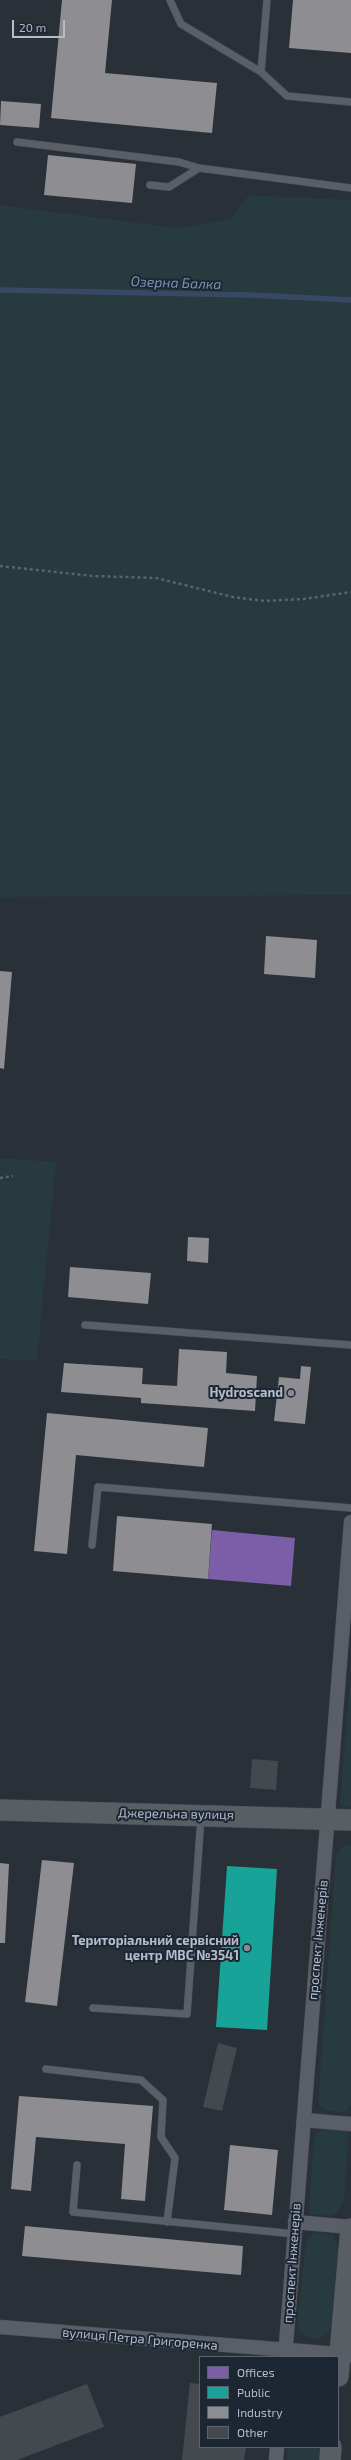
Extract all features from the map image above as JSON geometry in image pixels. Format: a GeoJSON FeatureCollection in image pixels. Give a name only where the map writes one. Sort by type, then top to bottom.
{"type":"FeatureCollection","features":[{"type":"Feature","properties":{"kind":"street","name":"проспект Інженерів"},"geometry":{"type":"LineString","coordinates":[[285,2354],[351,1522]]}},
{"type":"Feature","properties":{"kind":"street","name":"Джерельна вулиця"},"geometry":{"type":"LineString","coordinates":[[0,1810],[351,1820]]}},
{"type":"Feature","properties":{"kind":"street"},"geometry":{"type":"LineString","coordinates":[[304,2120],[351,2124]]}},
{"type":"Feature","properties":{"kind":"street"},"geometry":{"type":"LineString","coordinates":[[295,2228],[351,2228],[346,2355],[339,2373]]}},
{"type":"Feature","properties":{"kind":"street","name":"вулиця Петра Григоренка"},"geometry":{"type":"LineString","coordinates":[[0,2327],[285,2354],[346,2355]]}},
{"type":"Feature","properties":{"kind":"street"},"geometry":{"type":"LineString","coordinates":[[276,2460],[277,2448]]}},
{"type":"Feature","properties":{"kind":"street"},"geometry":{"type":"LineString","coordinates":[[330,2460],[332,2448]]}},
{"type":"Feature","properties":{"kind":"lane"},"geometry":{"type":"LineString","coordinates":[[170,0],[182,24],[261,72],[287,96],[351,102]]}},
{"type":"Feature","properties":{"kind":"lane"},"geometry":{"type":"LineString","coordinates":[[261,72],[267,0]]}},
{"type":"Feature","properties":{"kind":"lane"},"geometry":{"type":"LineString","coordinates":[[17,142],[179,162],[199,168],[351,188]]}},
{"type":"Feature","properties":{"kind":"lane"},"geometry":{"type":"LineString","coordinates":[[150,185],[169,187],[199,168]]}},
{"type":"Feature","properties":{"kind":"lane"},"geometry":{"type":"LineString","coordinates":[[85,1325],[351,1345]]}},
{"type":"Feature","properties":{"kind":"lane"},"geometry":{"type":"LineString","coordinates":[[92,1545],[98,1487],[351,1508]]}},
{"type":"Feature","properties":{"kind":"lane"},"geometry":{"type":"LineString","coordinates":[[93,2008],[187,2014],[201,1815]]}},
{"type":"Feature","properties":{"kind":"lane"},"geometry":{"type":"LineString","coordinates":[[46,2069],[141,2080],[163,2100],[160,2137],[175,2158],[167,2222]]}},
{"type":"Feature","properties":{"kind":"lane"},"geometry":{"type":"LineString","coordinates":[[78,2165],[73,2212],[167,2222],[295,2228]]}},
{"type":"Feature","properties":{"kind":"path"},"geometry":{"type":"LineString","coordinates":[[0,566],[93,576],[156,578],[233,597],[264,601],[304,599],[351,592]]}},
{"type":"Feature","properties":{"kind":"path"},"geometry":{"type":"LineString","coordinates":[[0,1178],[13,1176]]}},
{"type":"Feature","properties":{"kind":"green space"},"geometry":{"type":"Polygon","coordinates":[[[249,195],[351,200],[351,895],[0,897],[0,205],[177,228],[230,219],[249,195]]]}},
{"type":"Feature","properties":{"kind":"green space"},"geometry":{"type":"Polygon","coordinates":[[[0,1158],[56,1162],[37,1361],[0,1359],[0,1158]]]}},
{"type":"Feature","properties":{"kind":"green space"},"geometry":{"type":"Polygon","coordinates":[[[351,1669],[351,1806],[344,1808],[341,1807],[340,1802],[351,1669]]]}},
{"type":"Feature","properties":{"kind":"green space"},"geometry":{"type":"Polygon","coordinates":[[[351,1845],[351,2104],[349,2109],[343,2112],[324,2110],[318,2102],[336,1855],[343,1846],[351,1845]]]}},
{"type":"Feature","properties":{"kind":"green space"},"geometry":{"type":"Polygon","coordinates":[[[324,2129],[345,2130],[349,2133],[344,2200],[338,2213],[330,2216],[310,2214],[309,2212],[314,2136],[324,2129]]]}},
{"type":"Feature","properties":{"kind":"green space"},"geometry":{"type":"Polygon","coordinates":[[[317,2232],[334,2236],[338,2247],[331,2326],[328,2333],[316,2339],[305,2336],[299,2329],[298,2315],[306,2241],[312,2234],[317,2232]]]}},
{"type":"Feature","properties":{"kind":"green space"},"geometry":{"type":"Polygon","coordinates":[[[288,2448],[320,2448],[319,2460],[287,2460],[288,2448]]]}},
{"type":"Feature","properties":{"kind":"building: Offices"},"geometry":{"type":"Polygon","coordinates":[[[212,1530],[295,1538],[291,1586],[208,1579],[212,1530]]]}},
{"type":"Feature","properties":{"kind":"building: Public","name":"Територіальний сервісний центр МВС №3541"},"geometry":{"type":"Polygon","coordinates":[[[227,1866],[277,1869],[267,2030],[216,2027],[227,1866]]]}},
{"type":"Feature","properties":{"kind":"building: Industry"},"geometry":{"type":"Polygon","coordinates":[[[62,0],[112,0],[105,73],[217,83],[212,133],[51,118],[62,0]]]}},
{"type":"Feature","properties":{"kind":"building: Industry"},"geometry":{"type":"Polygon","coordinates":[[[293,0],[351,0],[351,53],[289,48],[293,0]]]}},
{"type":"Feature","properties":{"kind":"building: Industry"},"geometry":{"type":"Polygon","coordinates":[[[1,101],[41,104],[39,128],[0,125],[1,101]]]}},
{"type":"Feature","properties":{"kind":"building: Industry"},"geometry":{"type":"Polygon","coordinates":[[[48,155],[136,164],[132,203],[44,195],[48,155]]]}},
{"type":"Feature","properties":{"kind":"building: Industry"},"geometry":{"type":"Polygon","coordinates":[[[266,936],[317,940],[315,978],[264,974],[266,936]]]}},
{"type":"Feature","properties":{"kind":"building: Industry"},"geometry":{"type":"Polygon","coordinates":[[[0,971],[12,972],[4,1069],[0,1068],[0,971]]]}},
{"type":"Feature","properties":{"kind":"building: Industry"},"geometry":{"type":"Polygon","coordinates":[[[188,1237],[209,1238],[208,1263],[187,1261],[188,1237]]]}},
{"type":"Feature","properties":{"kind":"building: Industry"},"geometry":{"type":"Polygon","coordinates":[[[70,1267],[151,1273],[148,1304],[68,1297],[70,1267]]]}},
{"type":"Feature","properties":{"kind":"building: Industry"},"geometry":{"type":"Polygon","coordinates":[[[179,1349],[227,1352],[226,1373],[257,1376],[255,1411],[141,1403],[141,1398],[61,1392],[64,1363],[143,1368],[142,1384],[177,1386],[179,1349]]]}},
{"type":"Feature","properties":{"kind":"building: Industry"},"geometry":{"type":"Polygon","coordinates":[[[301,1366],[311,1367],[305,1424],[274,1421],[279,1377],[300,1379],[301,1366]]]}},
{"type":"Feature","properties":{"kind":"building: Industry"},"geometry":{"type":"Polygon","coordinates":[[[47,1413],[208,1428],[204,1467],[76,1455],[67,1554],[34,1551],[47,1413]]]}},
{"type":"Feature","properties":{"kind":"building: Industry"},"geometry":{"type":"Polygon","coordinates":[[[117,1516],[212,1524],[208,1579],[113,1571],[117,1516]]]}},
{"type":"Feature","properties":{"kind":"building: Industry"},"geometry":{"type":"Polygon","coordinates":[[[42,1860],[74,1863],[57,2006],[25,2002],[42,1860]]]}},
{"type":"Feature","properties":{"kind":"building: Industry"},"geometry":{"type":"Polygon","coordinates":[[[0,1863],[9,1864],[5,1943],[0,1943],[0,1863]]]}},
{"type":"Feature","properties":{"kind":"building: Industry"},"geometry":{"type":"Polygon","coordinates":[[[19,2096],[153,2106],[145,2201],[121,2199],[125,2144],[36,2137],[31,2191],[11,2189],[19,2096]]]}},
{"type":"Feature","properties":{"kind":"building: Industry"},"geometry":{"type":"Polygon","coordinates":[[[230,2145],[278,2150],[272,2215],[224,2210],[230,2145]]]}},
{"type":"Feature","properties":{"kind":"building: Industry"},"geometry":{"type":"Polygon","coordinates":[[[25,2226],[243,2246],[241,2275],[22,2256],[25,2226]]]}},
{"type":"Feature","properties":{"kind":"building: Other"},"geometry":{"type":"Polygon","coordinates":[[[252,1759],[278,1761],[276,1790],[250,1788],[252,1759]]]}},
{"type":"Feature","properties":{"kind":"building: Other"},"geometry":{"type":"Polygon","coordinates":[[[218,2043],[237,2048],[222,2111],[203,2107],[218,2043]]]}},
{"type":"Feature","properties":{"kind":"building: Other"},"geometry":{"type":"Polygon","coordinates":[[[190,2383],[199,2384],[199,2448],[246,2448],[244,2460],[182,2460],[190,2383]]]}},
{"type":"Feature","properties":{"kind":"building: Other"},"geometry":{"type":"Polygon","coordinates":[[[87,2384],[104,2427],[17,2460],[0,2460],[0,2417],[87,2384]]]}},
{"type":"Feature","properties":{"kind":"waterway","name":"Озерна Балка"},"geometry":{"type":"LineString","coordinates":[[0,290],[250,295],[351,300]]}},
{"type":"Feature","properties":{"kind":"place","name":"Hydroscand"},"geometry":{"type":"Point","coordinates":[291,1393]}},
{"type":"Feature","properties":{"kind":"place","name":"Територіальний сервісний центр МВС №3541"},"geometry":{"type":"Point","coordinates":[247,1948]}}]}
